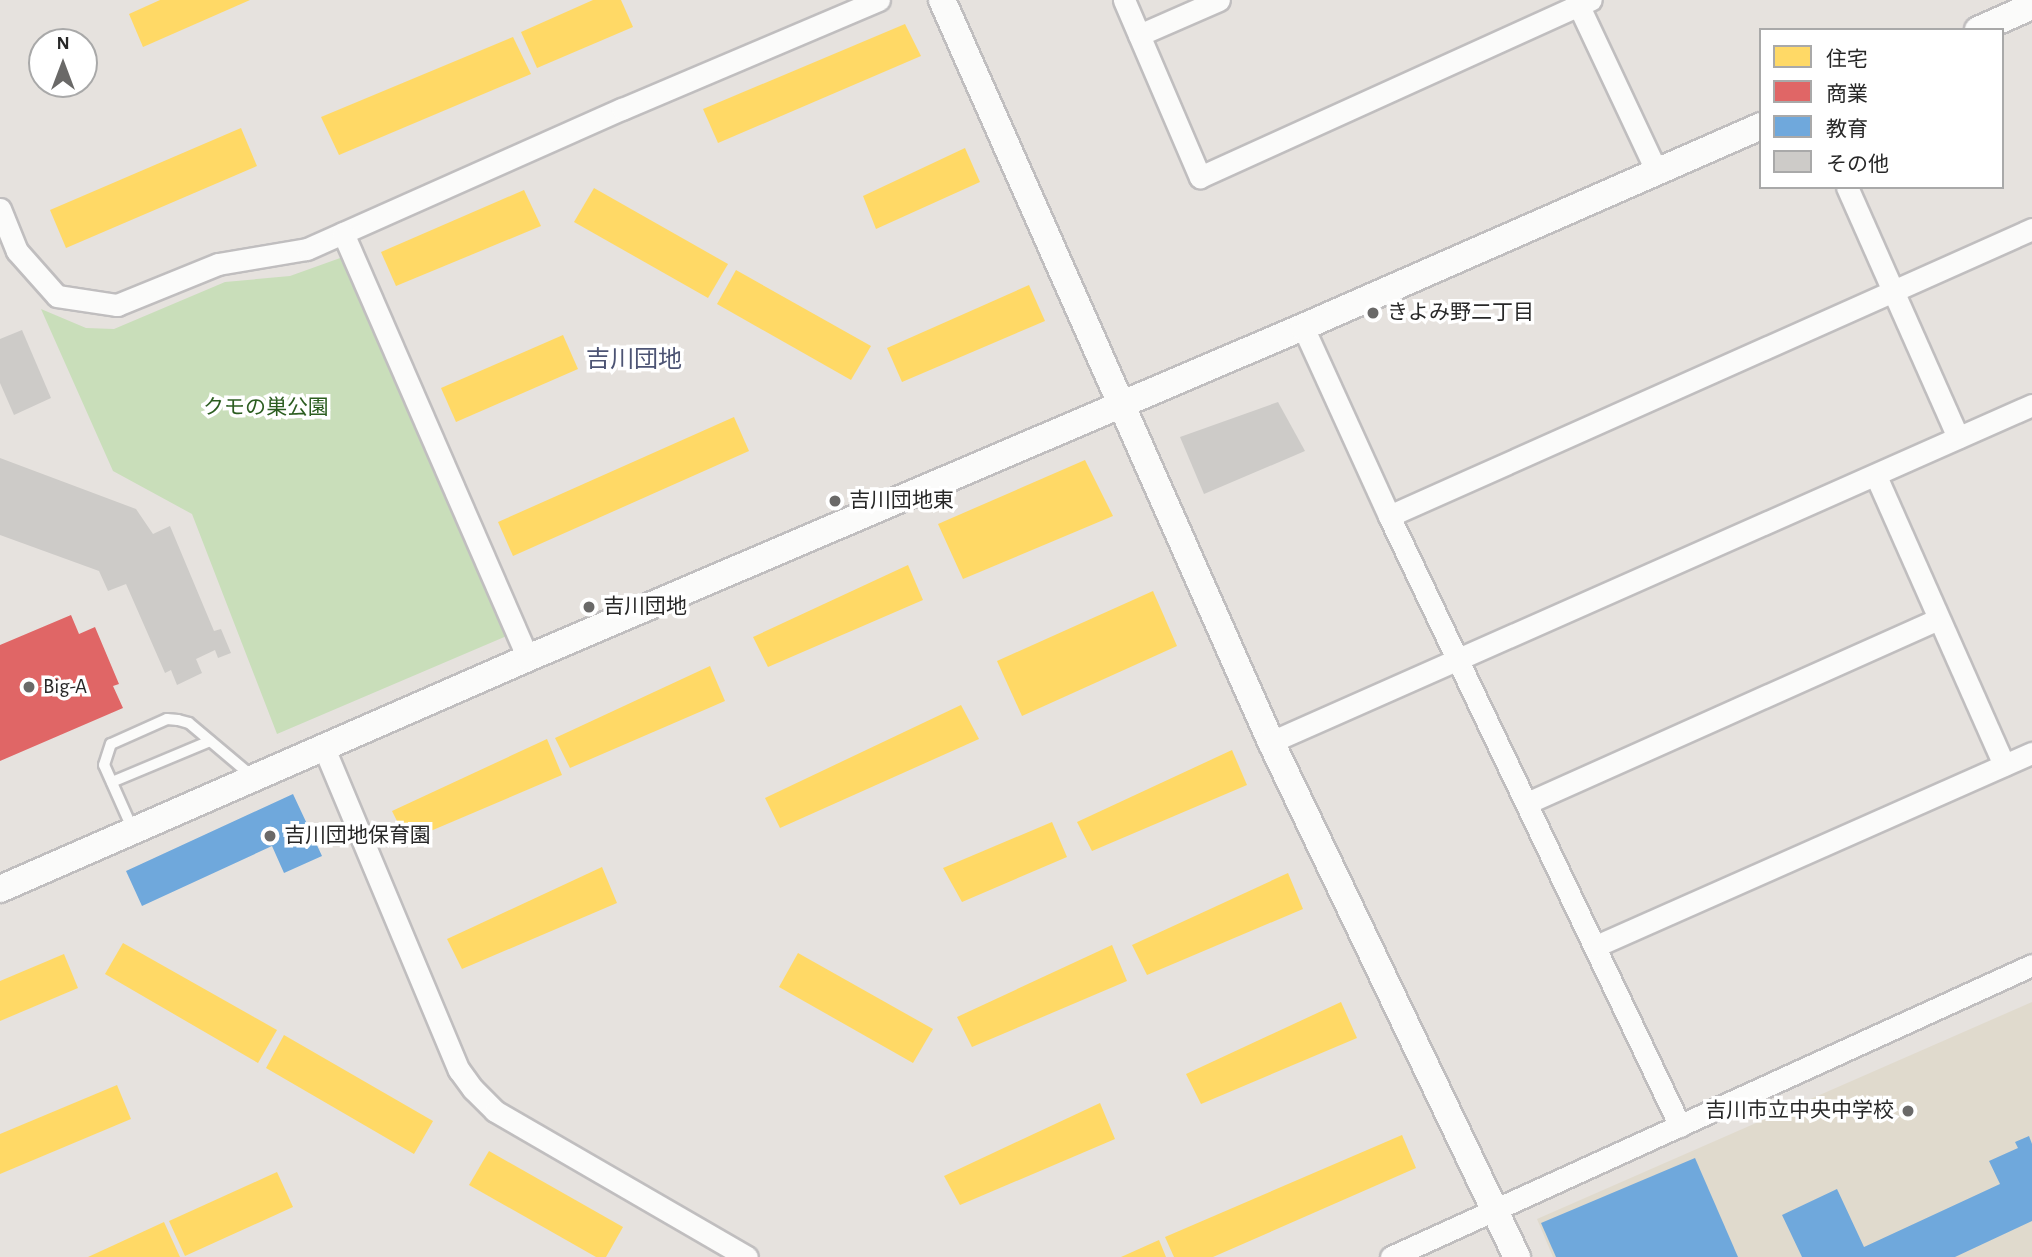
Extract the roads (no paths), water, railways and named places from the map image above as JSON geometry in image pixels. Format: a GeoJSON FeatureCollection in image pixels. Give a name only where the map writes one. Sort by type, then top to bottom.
{"type":"FeatureCollection","features":[{"type":"Feature","properties":{"kind":"street"},"geometry":{"type":"LineString","coordinates":[[0,209],[9,255],[57,296],[117,304],[218,264],[307,249],[622,109],[879,0]]}},
{"type":"Feature","properties":{"kind":"street"},"geometry":{"type":"LineString","coordinates":[[942,0],[1271,742],[1497,1210],[1517,1257]]}},
{"type":"Feature","properties":{"kind":"street"},"geometry":{"type":"LineString","coordinates":[[1124,0],[1200,177],[1582,2],[1657,172]]}},
{"type":"Feature","properties":{"kind":"street"},"geometry":{"type":"LineString","coordinates":[[1139,35],[1219,0]]}},
{"type":"Feature","properties":{"kind":"street"},"geometry":{"type":"LineString","coordinates":[[1982,28],[2032,6]]}},
{"type":"Feature","properties":{"kind":"street"},"geometry":{"type":"LineString","coordinates":[[0,889],[528,658],[1303,327],[1759,127]]}},
{"type":"Feature","properties":{"kind":"street"},"geometry":{"type":"LineString","coordinates":[[1848,189],[1958,437]]}},
{"type":"Feature","properties":{"kind":"street"},"geometry":{"type":"LineString","coordinates":[[1389,516],[2032,229]]}},
{"type":"Feature","properties":{"kind":"street"},"geometry":{"type":"LineString","coordinates":[[343,233],[528,658]]}},
{"type":"Feature","properties":{"kind":"street"},"geometry":{"type":"LineString","coordinates":[[1303,327],[1389,516],[1681,1126]]}},
{"type":"Feature","properties":{"kind":"street"},"geometry":{"type":"LineString","coordinates":[[1271,742],[2032,405]]}},
{"type":"Feature","properties":{"kind":"street"},"geometry":{"type":"LineString","coordinates":[[1876,476],[2004,765]]}},
{"type":"Feature","properties":{"kind":"street"},"geometry":{"type":"LineString","coordinates":[[1527,803],[1938,619]]}},
{"type":"Feature","properties":{"kind":"street"},"geometry":{"type":"LineString","coordinates":[[324,748],[459,1070],[473,1088],[495,1111],[747,1257]]}},
{"type":"Feature","properties":{"kind":"street"},"geometry":{"type":"LineString","coordinates":[[1596,946],[2032,753]]}},
{"type":"Feature","properties":{"kind":"street"},"geometry":{"type":"LineString","coordinates":[[1391,1257],[2032,965]]}},
{"type":"Feature","properties":{"kind":"lane"},"geometry":{"type":"LineString","coordinates":[[133,830],[104,765],[111,744],[167,719],[189,723],[255,778]]}},
{"type":"Feature","properties":{"kind":"lane"},"geometry":{"type":"LineString","coordinates":[[112,782],[210,741]]}},
{"type":"Feature","properties":{"kind":"place","name":"きよみ野二丁目"},"geometry":{"type":"Point","coordinates":[1373,313]}},
{"type":"Feature","properties":{"kind":"place","name":"吉川団地東"},"geometry":{"type":"Point","coordinates":[835,501]}},
{"type":"Feature","properties":{"kind":"place","name":"吉川団地"},"geometry":{"type":"Point","coordinates":[589,607]}},
{"type":"Feature","properties":{"kind":"place","name":"Big-A"},"geometry":{"type":"Point","coordinates":[29,687]}},
{"type":"Feature","properties":{"kind":"place","name":"吉川団地保育園"},"geometry":{"type":"Point","coordinates":[270,836]}},
{"type":"Feature","properties":{"kind":"place","name":"吉川市立中央中学校"},"geometry":{"type":"Point","coordinates":[1908,1111]}},
{"type":"Feature","properties":{"kind":"district","name":"吉川団地"},"geometry":{"type":"Point","coordinates":[634,361]}},
{"type":"Feature","properties":{"kind":"park label","name":"クモの巣公園"},"geometry":{"type":"Point","coordinates":[266,408]}}]}
